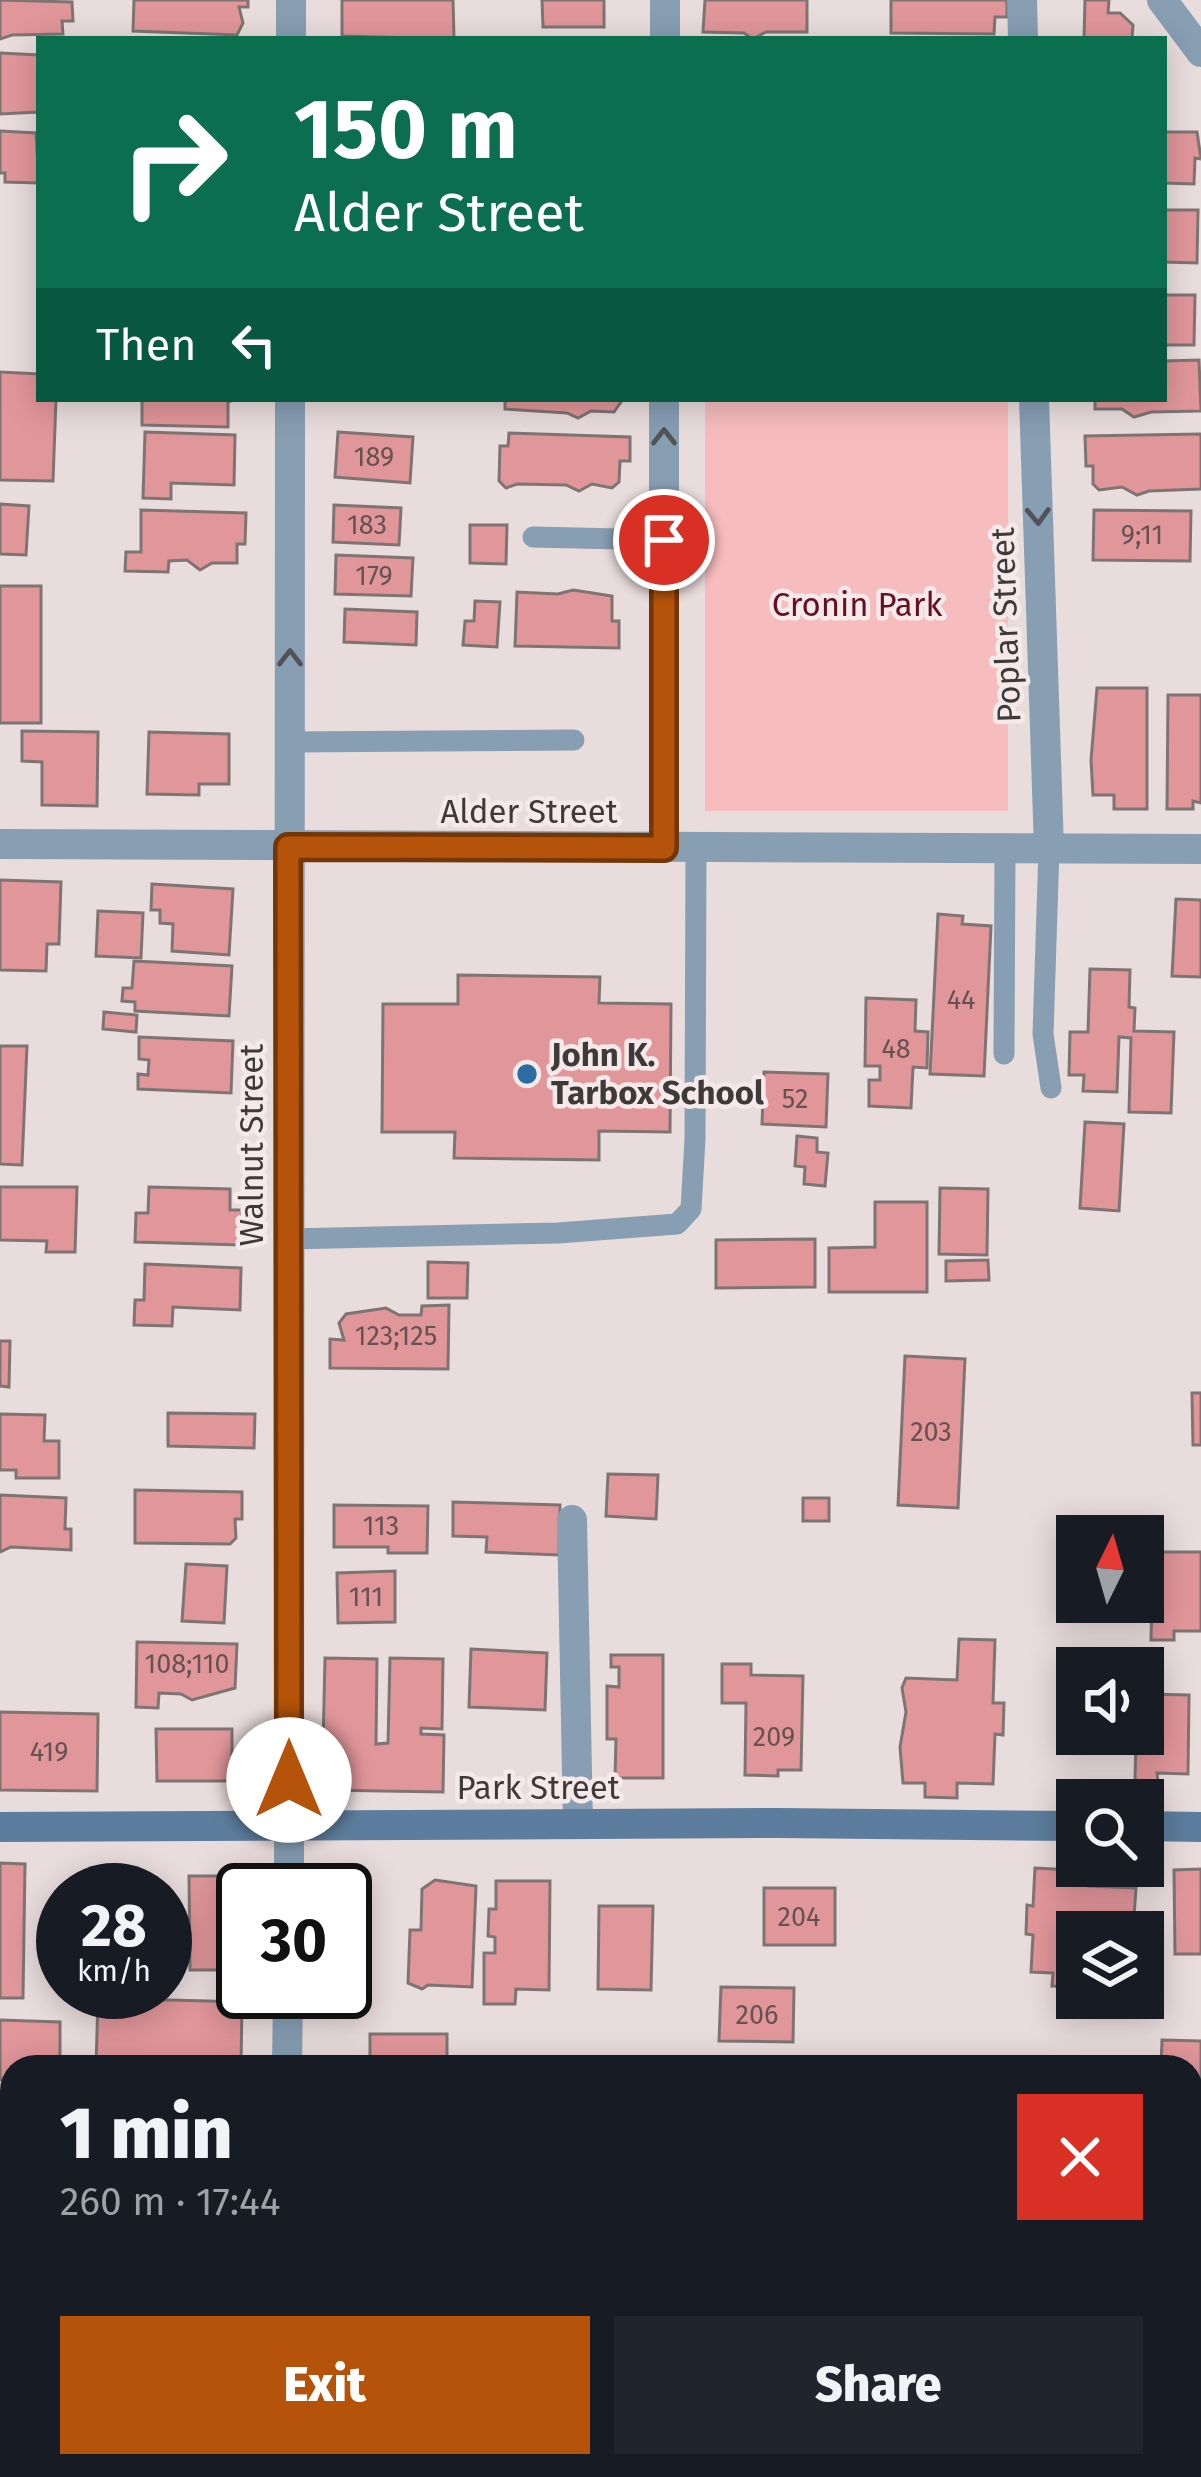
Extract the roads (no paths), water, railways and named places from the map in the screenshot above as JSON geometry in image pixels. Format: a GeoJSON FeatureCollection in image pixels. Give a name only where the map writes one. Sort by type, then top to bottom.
{"type":"FeatureCollection","features":[{"type":"Feature","properties":{"kind":"main road","name":"Park Street"},"geometry":{"type":"LineString","coordinates":[[0,1827],[1056,1826]]}},
{"type":"Feature","properties":{"kind":"main road"},"geometry":{"type":"LineString","coordinates":[[1164,1826],[1201,1827]]}},
{"type":"Feature","properties":{"kind":"street"},"geometry":{"type":"LineString","coordinates":[[291,0],[291,36]]}},
{"type":"Feature","properties":{"kind":"street"},"geometry":{"type":"LineString","coordinates":[[665,0],[665,36]]}},
{"type":"Feature","properties":{"kind":"street"},"geometry":{"type":"LineString","coordinates":[[1022,0],[1023,36]]}},
{"type":"Feature","properties":{"kind":"street"},"geometry":{"type":"LineString","coordinates":[[1162,0],[1201,52]]}},
{"type":"Feature","properties":{"kind":"street","name":"Walnut Street"},"geometry":{"type":"LineString","coordinates":[[289,1863],[290,402]]}},
{"type":"Feature","properties":{"kind":"street"},"geometry":{"type":"LineString","coordinates":[[664,402],[664,848]]}},
{"type":"Feature","properties":{"kind":"street","name":"Poplar Street"},"geometry":{"type":"LineString","coordinates":[[1034,402],[1048,849]]}},
{"type":"Feature","properties":{"kind":"street","name":"Alder Street"},"geometry":{"type":"LineString","coordinates":[[0,844],[1201,849]]}},
{"type":"Feature","properties":{"kind":"street"},"geometry":{"type":"LineString","coordinates":[[572,1520],[578,1824]]}},
{"type":"Feature","properties":{"kind":"street"},"geometry":{"type":"LineString","coordinates":[[287,2055],[288,2019]]}},
{"type":"Feature","properties":{"kind":"lane"},"geometry":{"type":"LineString","coordinates":[[533,537],[664,540]]}},
{"type":"Feature","properties":{"kind":"lane"},"geometry":{"type":"LineString","coordinates":[[290,742],[574,740]]}},
{"type":"Feature","properties":{"kind":"lane"},"geometry":{"type":"LineString","coordinates":[[288,1239],[558,1233],[677,1224],[691,1209],[695,1139],[696,848]]}},
{"type":"Feature","properties":{"kind":"lane"},"geometry":{"type":"LineString","coordinates":[[1004,1054],[1005,849]]}},
{"type":"Feature","properties":{"kind":"lane"},"geometry":{"type":"LineString","coordinates":[[1048,849],[1043,1034],[1051,1088]]}},
{"type":"Feature","properties":{"kind":"place","name":"John K. Tarbox School"},"geometry":{"type":"Point","coordinates":[527,1074]}},
{"type":"Feature","properties":{"kind":"park label","name":"Cronin Park"},"geometry":{"type":"Point","coordinates":[857,605]}}]}
